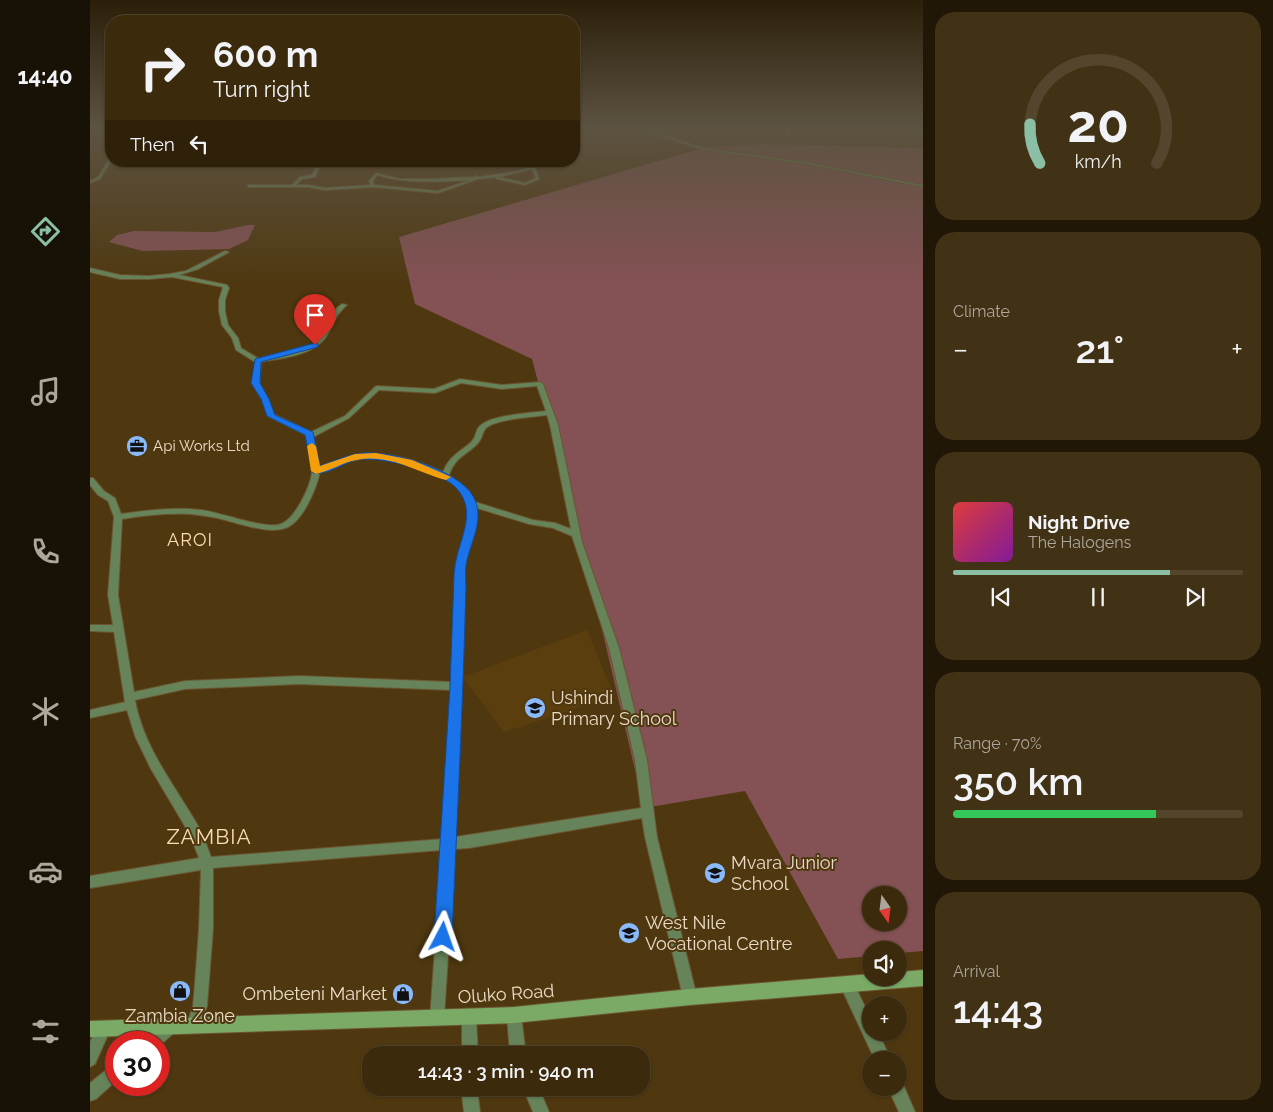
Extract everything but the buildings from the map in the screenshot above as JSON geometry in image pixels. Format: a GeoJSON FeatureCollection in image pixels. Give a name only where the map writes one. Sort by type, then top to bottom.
{"type":"FeatureCollection","features":[{"type":"Feature","properties":{"kind":"main road","name":"Oluko Road"},"geometry":{"type":"LineString","coordinates":[[97,1029],[194,1024],[514,1015],[690,997],[923,978]]}},
{"type":"Feature","properties":{"kind":"street"},"geometry":{"type":"LineString","coordinates":[[292,187],[298,181]]}},
{"type":"Feature","properties":{"kind":"street"},"geometry":{"type":"LineString","coordinates":[[371,181],[372,186]]}},
{"type":"Feature","properties":{"kind":"street"},"geometry":{"type":"LineString","coordinates":[[248,186],[308,186],[328,189],[372,186],[438,192],[473,181]]}},
{"type":"Feature","properties":{"kind":"street"},"geometry":{"type":"LineString","coordinates":[[512,181],[525,184],[532,181]]}},
{"type":"Feature","properties":{"kind":"street"},"geometry":{"type":"LineString","coordinates":[[897,181],[923,186]]}},
{"type":"Feature","properties":{"kind":"street"},"geometry":{"type":"LineString","coordinates":[[174,276],[196,268],[227,252]]}},
{"type":"Feature","properties":{"kind":"street"},"geometry":{"type":"LineString","coordinates":[[90,270],[103,271],[120,277],[174,276],[225,286],[226,291],[221,309],[225,325],[234,338],[238,349],[258,361]]}},
{"type":"Feature","properties":{"kind":"street"},"geometry":{"type":"LineString","coordinates":[[258,361],[319,343],[330,326],[336,310],[344,305]]}},
{"type":"Feature","properties":{"kind":"street"},"geometry":{"type":"LineString","coordinates":[[118,516],[172,510],[214,515],[244,522],[281,527],[290,521],[312,491],[316,471],[310,436],[307,432],[270,415],[265,399],[256,385],[258,361]]}},
{"type":"Feature","properties":{"kind":"street"},"geometry":{"type":"LineString","coordinates":[[310,436],[347,417],[374,389],[380,387],[431,391],[460,381],[502,386],[540,384],[550,412],[576,534],[614,648],[641,760],[647,812],[690,997]]}},
{"type":"Feature","properties":{"kind":"street"},"geometry":{"type":"LineString","coordinates":[[445,476],[457,454],[478,440],[481,428],[484,425],[496,421],[550,412]]}},
{"type":"Feature","properties":{"kind":"street"},"geometry":{"type":"LineString","coordinates":[[316,471],[355,457],[376,456],[409,462],[456,482],[471,503],[473,510],[471,530],[460,565],[457,686],[449,844],[437,1018]]}},
{"type":"Feature","properties":{"kind":"street"},"geometry":{"type":"LineString","coordinates":[[90,480],[101,493],[112,500],[118,516],[112,594],[130,701],[141,736],[157,769],[194,830],[207,863],[202,983],[200,1006],[194,1024]]}},
{"type":"Feature","properties":{"kind":"street"},"geometry":{"type":"LineString","coordinates":[[471,503],[532,522],[555,526],[576,534]]}},
{"type":"Feature","properties":{"kind":"street"},"geometry":{"type":"LineString","coordinates":[[90,628],[118,629]]}},
{"type":"Feature","properties":{"kind":"street"},"geometry":{"type":"LineString","coordinates":[[90,714],[185,685],[298,680],[457,686]]}},
{"type":"Feature","properties":{"kind":"street"},"geometry":{"type":"LineString","coordinates":[[90,882],[207,863],[449,844],[647,812]]}},
{"type":"Feature","properties":{"kind":"street"},"geometry":{"type":"LineString","coordinates":[[847,985],[879,1051]]}},
{"type":"Feature","properties":{"kind":"street"},"geometry":{"type":"LineString","coordinates":[[514,1015],[517,1046]]}},
{"type":"Feature","properties":{"kind":"street"},"geometry":{"type":"LineString","coordinates":[[469,1017],[470,1046]]}},
{"type":"Feature","properties":{"kind":"street"},"geometry":{"type":"LineString","coordinates":[[165,1031],[172,1025]]}},
{"type":"Feature","properties":{"kind":"street"},"geometry":{"type":"LineString","coordinates":[[90,1059],[97,1029]]}},
{"type":"Feature","properties":{"kind":"street"},"geometry":{"type":"LineString","coordinates":[[90,1092],[105,1080]]}},
{"type":"Feature","properties":{"kind":"street"},"geometry":{"type":"LineString","coordinates":[[469,1096],[472,1112]]}},
{"type":"Feature","properties":{"kind":"street"},"geometry":{"type":"LineString","coordinates":[[534,1096],[541,1112]]}},
{"type":"Feature","properties":{"kind":"street"},"geometry":{"type":"LineString","coordinates":[[900,1096],[907,1112]]}},
{"type":"Feature","properties":{"kind":"shaded area"},"geometry":{"type":"Polygon","coordinates":[[[590,181],[923,181],[923,951],[907,952],[907,941],[862,941],[862,957],[838,959],[745,791],[644,808],[592,587],[532,359],[415,304],[399,237],[590,181]]]}},
{"type":"Feature","properties":{"kind":"shaded area"},"geometry":{"type":"Polygon","coordinates":[[[255,225],[248,240],[229,249],[143,251],[109,242],[117,235],[134,231],[215,232],[255,225]]]}},
{"type":"Feature","properties":{"kind":"shaded area"},"geometry":{"type":"Polygon","coordinates":[[[587,630],[614,696],[504,732],[463,677],[587,630]]]}},
{"type":"Feature","properties":{"kind":"slow traffic"},"geometry":{"type":"LineString","coordinates":[[312,446],[316,471],[355,457],[376,456],[409,462],[446,477]]}},
{"type":"Feature","properties":{"kind":"place","name":"Api Works Ltd"},"geometry":{"type":"Point","coordinates":[137,446]}},
{"type":"Feature","properties":{"kind":"place","name":"Ushindi Primary School"},"geometry":{"type":"Point","coordinates":[535,708]}},
{"type":"Feature","properties":{"kind":"place","name":"Mvara Junior School"},"geometry":{"type":"Point","coordinates":[715,873]}},
{"type":"Feature","properties":{"kind":"place","name":"West Nile Vocational Centre"},"geometry":{"type":"Point","coordinates":[629,933]}},
{"type":"Feature","properties":{"kind":"place","name":"Zambia Zone"},"geometry":{"type":"Point","coordinates":[180,991]}},
{"type":"Feature","properties":{"kind":"place","name":"Ombeteni Market"},"geometry":{"type":"Point","coordinates":[403,994]}},
{"type":"Feature","properties":{"kind":"district","name":"AROI"},"geometry":{"type":"Point","coordinates":[190,540]}},
{"type":"Feature","properties":{"kind":"district","name":"ZAMBIA"},"geometry":{"type":"Point","coordinates":[209,837]}},
{"type":"Feature","properties":{"kind":"route"},"geometry":{"type":"LineString","coordinates":[[315,345],[310,348],[258,361],[255,383],[265,399],[271,416],[297,426],[309,434],[316,471],[355,457],[376,456],[409,462],[439,473],[456,482],[468,496],[473,510],[471,530],[460,565],[457,686],[443,937]]}}]}
